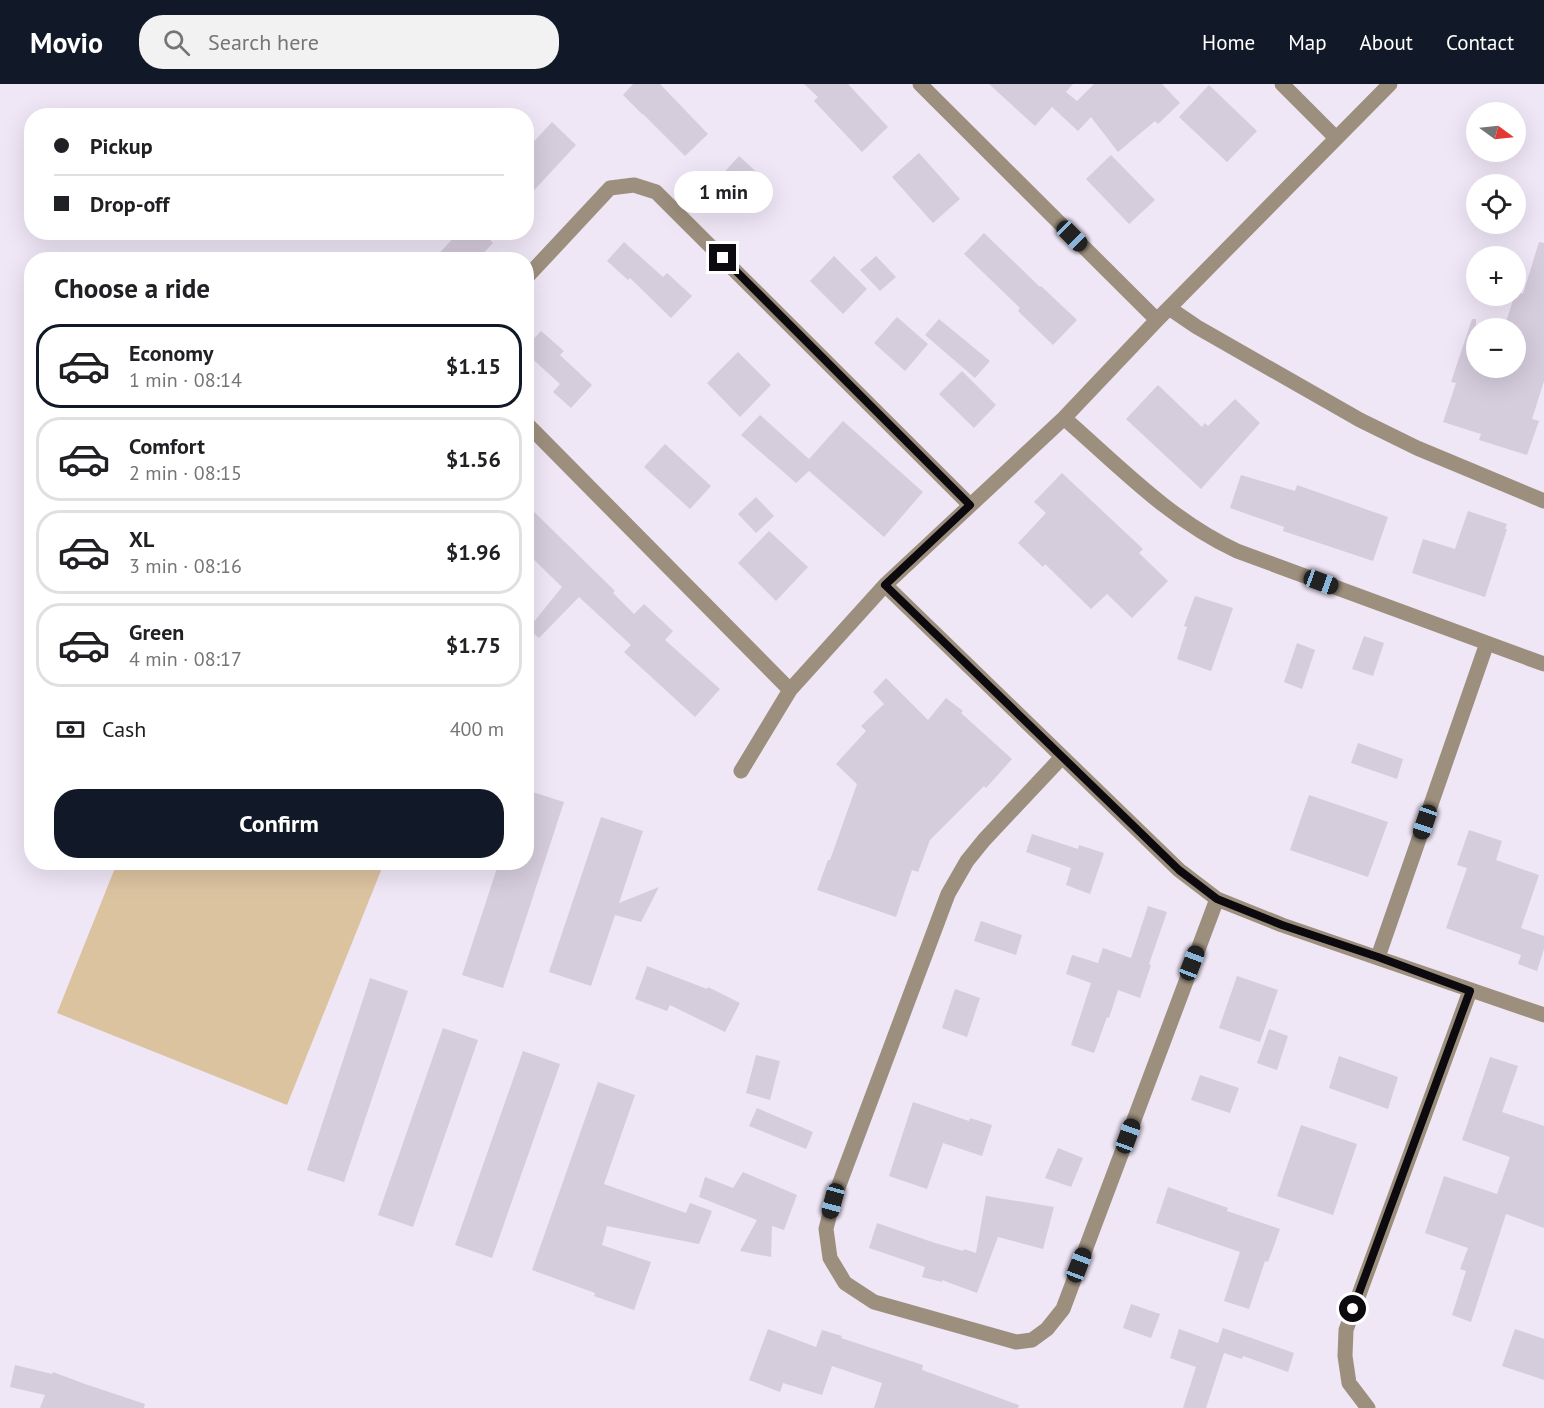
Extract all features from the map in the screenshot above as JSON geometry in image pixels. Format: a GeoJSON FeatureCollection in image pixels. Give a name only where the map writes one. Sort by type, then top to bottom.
{"type":"FeatureCollection","features":[{"type":"Feature","properties":{"kind":"street"},"geometry":{"type":"LineString","coordinates":[[920,84],[1156,320]]}},
{"type":"Feature","properties":{"kind":"street"},"geometry":{"type":"LineString","coordinates":[[1282,84],[1336,138]]}},
{"type":"Feature","properties":{"kind":"street"},"geometry":{"type":"LineString","coordinates":[[741,771],[790,690],[885,585],[1064,418],[1156,320],[1390,84]]}},
{"type":"Feature","properties":{"kind":"street"},"geometry":{"type":"LineString","coordinates":[[534,269],[610,188],[634,185],[656,192],[970,505]]}},
{"type":"Feature","properties":{"kind":"street"},"geometry":{"type":"LineString","coordinates":[[1169,308],[1197,327],[1360,420],[1417,448],[1544,501]]}},
{"type":"Feature","properties":{"kind":"street"},"geometry":{"type":"LineString","coordinates":[[1064,418],[1168,510],[1216,541],[1237,551],[1544,664]]}},
{"type":"Feature","properties":{"kind":"street"},"geometry":{"type":"LineString","coordinates":[[534,431],[790,690]]}},
{"type":"Feature","properties":{"kind":"street"},"geometry":{"type":"LineString","coordinates":[[885,585],[1179,870],[1217,899],[1282,925],[1544,1015]]}},
{"type":"Feature","properties":{"kind":"street"},"geometry":{"type":"LineString","coordinates":[[1378,957],[1487,643]]}},
{"type":"Feature","properties":{"kind":"street"},"geometry":{"type":"LineString","coordinates":[[1062,757],[984,840],[967,861],[948,894],[833,1201],[826,1229],[830,1258],[845,1283],[874,1302],[1016,1342],[1032,1340],[1047,1329],[1063,1309],[1217,899]]}},
{"type":"Feature","properties":{"kind":"street"},"geometry":{"type":"LineString","coordinates":[[1368,1408],[1349,1383],[1345,1356],[1346,1330],[1470,991]]}},
{"type":"Feature","properties":{"kind":"shaded area"},"geometry":{"type":"Polygon","coordinates":[[[114,870],[381,870],[287,1105],[57,1013],[114,870]]]}},
{"type":"Feature","properties":{"kind":"building"},"geometry":{"type":"Polygon","coordinates":[[[633,84],[660,84],[708,134],[685,156],[623,95],[633,84]]]}},
{"type":"Feature","properties":{"kind":"building"},"geometry":{"type":"Polygon","coordinates":[[[804,84],[848,84],[888,127],[862,152],[814,101],[818,97],[804,84]]]}},
{"type":"Feature","properties":{"kind":"building"},"geometry":{"type":"Polygon","coordinates":[[[989,84],[1073,84],[1066,92],[1077,101],[1094,84],[1162,84],[1180,103],[1158,124],[1155,121],[1118,152],[1091,117],[1078,131],[1052,107],[1035,126],[989,84]]]}},
{"type":"Feature","properties":{"kind":"building"},"geometry":{"type":"Polygon","coordinates":[[[1209,85],[1257,131],[1227,162],[1179,117],[1209,85]]]}},
{"type":"Feature","properties":{"kind":"building"},"geometry":{"type":"Polygon","coordinates":[[[552,122],[576,145],[534,190],[534,141],[552,122]]]}},
{"type":"Feature","properties":{"kind":"building"},"geometry":{"type":"Polygon","coordinates":[[[919,153],[960,199],[933,223],[892,177],[919,153]]]}},
{"type":"Feature","properties":{"kind":"building"},"geometry":{"type":"Polygon","coordinates":[[[1111,155],[1155,200],[1129,224],[1086,179],[1111,155]]]}},
{"type":"Feature","properties":{"kind":"building"},"geometry":{"type":"Polygon","coordinates":[[[739,156],[763,178],[741,202],[717,180],[739,156]]]}},
{"type":"Feature","properties":{"kind":"building"},"geometry":{"type":"Polygon","coordinates":[[[984,233],[1077,320],[1053,345],[1018,311],[1020,308],[964,254],[984,233]]]}},
{"type":"Feature","properties":{"kind":"building"},"geometry":{"type":"Polygon","coordinates":[[[452,240],[490,240],[493,243],[485,252],[440,252],[452,240]]]}},
{"type":"Feature","properties":{"kind":"building"},"geometry":{"type":"Polygon","coordinates":[[[624,242],[663,277],[667,273],[692,296],[671,318],[630,278],[628,280],[607,261],[624,242]]]}},
{"type":"Feature","properties":{"kind":"building"},"geometry":{"type":"Polygon","coordinates":[[[1539,242],[1544,243],[1544,381],[1532,419],[1539,421],[1527,455],[1479,440],[1481,434],[1443,422],[1456,383],[1451,382],[1466,337],[1466,378],[1526,378],[1526,318],[1507,318],[1511,306],[1526,306],[1526,284],[1539,242]]]}},
{"type":"Feature","properties":{"kind":"building"},"geometry":{"type":"Polygon","coordinates":[[[834,256],[867,289],[843,314],[810,281],[834,256]]]}},
{"type":"Feature","properties":{"kind":"building"},"geometry":{"type":"Polygon","coordinates":[[[876,256],[896,277],[880,291],[860,270],[876,256]]]}},
{"type":"Feature","properties":{"kind":"building"},"geometry":{"type":"Polygon","coordinates":[[[897,317],[928,344],[905,371],[874,343],[897,317]]]}},
{"type":"Feature","properties":{"kind":"building"},"geometry":{"type":"Polygon","coordinates":[[[939,319],[990,361],[975,378],[925,335],[939,319]]]}},
{"type":"Feature","properties":{"kind":"building"},"geometry":{"type":"Polygon","coordinates":[[[541,331],[564,351],[560,355],[592,385],[571,408],[553,392],[560,384],[534,360],[534,338],[541,331]]]}},
{"type":"Feature","properties":{"kind":"building"},"geometry":{"type":"Polygon","coordinates":[[[738,352],[771,385],[740,417],[707,383],[738,352]]]}},
{"type":"Feature","properties":{"kind":"building"},"geometry":{"type":"Polygon","coordinates":[[[962,371],[996,405],[974,428],[939,394],[962,371]]]}},
{"type":"Feature","properties":{"kind":"building"},"geometry":{"type":"Polygon","coordinates":[[[1158,385],[1202,427],[1205,423],[1208,426],[1235,399],[1260,423],[1201,489],[1126,419],[1158,385]]]}},
{"type":"Feature","properties":{"kind":"building"},"geometry":{"type":"Polygon","coordinates":[[[760,415],[809,459],[843,421],[923,492],[884,537],[809,471],[796,483],[741,435],[760,415]]]}},
{"type":"Feature","properties":{"kind":"building"},"geometry":{"type":"Polygon","coordinates":[[[665,444],[711,486],[690,509],[644,467],[665,444]]]}},
{"type":"Feature","properties":{"kind":"building"},"geometry":{"type":"Polygon","coordinates":[[[1062,473],[1143,549],[1139,553],[1168,581],[1132,618],[1107,594],[1091,609],[1045,564],[1043,567],[1018,543],[1046,513],[1034,502],[1062,473]]]}},
{"type":"Feature","properties":{"kind":"building"},"geometry":{"type":"Polygon","coordinates":[[[1241,475],[1295,491],[1297,485],[1388,517],[1373,561],[1283,531],[1284,527],[1230,508],[1241,475]]]}},
{"type":"Feature","properties":{"kind":"building"},"geometry":{"type":"Polygon","coordinates":[[[756,497],[774,516],[756,533],[738,514],[756,497]]]}},
{"type":"Feature","properties":{"kind":"building"},"geometry":{"type":"Polygon","coordinates":[[[1468,511],[1507,524],[1485,597],[1412,573],[1423,539],[1455,549],[1468,511]]]}},
{"type":"Feature","properties":{"kind":"building"},"geometry":{"type":"Polygon","coordinates":[[[534,512],[615,591],[613,593],[634,614],[644,604],[673,631],[665,640],[720,689],[695,717],[624,652],[631,645],[579,597],[539,638],[534,634],[534,622],[562,587],[534,560],[534,512]]]}},
{"type":"Feature","properties":{"kind":"building"},"geometry":{"type":"Polygon","coordinates":[[[769,531],[808,567],[776,601],[738,563],[769,531]]]}},
{"type":"Feature","properties":{"kind":"building"},"geometry":{"type":"Polygon","coordinates":[[[1195,596],[1233,608],[1211,671],[1177,659],[1187,627],[1184,626],[1195,596]]]}},
{"type":"Feature","properties":{"kind":"building"},"geometry":{"type":"Polygon","coordinates":[[[1364,636],[1384,643],[1373,676],[1352,669],[1364,636]]]}},
{"type":"Feature","properties":{"kind":"building"},"geometry":{"type":"Polygon","coordinates":[[[1297,643],[1315,650],[1302,689],[1284,682],[1297,643]]]}},
{"type":"Feature","properties":{"kind":"building"},"geometry":{"type":"Polygon","coordinates":[[[886,678],[928,720],[946,698],[963,711],[961,713],[1012,759],[986,788],[984,786],[930,840],[918,872],[912,870],[896,917],[817,890],[857,784],[836,764],[866,731],[861,726],[884,704],[873,692],[886,678]]]}},
{"type":"Feature","properties":{"kind":"building"},"geometry":{"type":"Polygon","coordinates":[[[1358,743],[1403,759],[1397,779],[1351,763],[1358,743]]]}},
{"type":"Feature","properties":{"kind":"building"},"geometry":{"type":"Polygon","coordinates":[[[534,793],[564,802],[503,988],[462,975],[496,870],[534,870],[534,793]]]}},
{"type":"Feature","properties":{"kind":"building"},"geometry":{"type":"Polygon","coordinates":[[[1309,795],[1388,822],[1368,877],[1290,850],[1309,795]]]}},
{"type":"Feature","properties":{"kind":"building"},"geometry":{"type":"Polygon","coordinates":[[[601,817],[643,831],[619,903],[659,887],[641,922],[615,915],[591,986],[549,972],[601,817]]]}},
{"type":"Feature","properties":{"kind":"building"},"geometry":{"type":"Polygon","coordinates":[[[1469,830],[1502,841],[1496,860],[1539,875],[1521,928],[1544,936],[1544,949],[1537,971],[1518,964],[1521,955],[1446,928],[1467,868],[1457,865],[1469,830]]]}},
{"type":"Feature","properties":{"kind":"building"},"geometry":{"type":"Polygon","coordinates":[[[1032,834],[1078,849],[1079,845],[1104,853],[1090,894],[1066,885],[1071,868],[1026,852],[1032,834]]]}},
{"type":"Feature","properties":{"kind":"building"},"geometry":{"type":"Polygon","coordinates":[[[1148,906],[1167,912],[1140,998],[1118,990],[1094,1053],[1071,1045],[1091,983],[1066,974],[1072,955],[1098,963],[1103,948],[1131,958],[1148,906]]]}},
{"type":"Feature","properties":{"kind":"building"},"geometry":{"type":"Polygon","coordinates":[[[981,921],[1022,935],[1016,955],[974,941],[981,921]]]}},
{"type":"Feature","properties":{"kind":"building"},"geometry":{"type":"Polygon","coordinates":[[[647,966],[707,989],[708,987],[740,1003],[725,1032],[670,1005],[667,1011],[635,999],[647,966]]]}},
{"type":"Feature","properties":{"kind":"building"},"geometry":{"type":"Polygon","coordinates":[[[1237,976],[1278,990],[1260,1042],[1219,1028],[1237,976]]]}},
{"type":"Feature","properties":{"kind":"building"},"geometry":{"type":"Polygon","coordinates":[[[370,978],[408,991],[344,1182],[307,1170],[370,978]]]}},
{"type":"Feature","properties":{"kind":"building"},"geometry":{"type":"Polygon","coordinates":[[[955,989],[980,998],[967,1037],[942,1028],[955,989]]]}},
{"type":"Feature","properties":{"kind":"building"},"geometry":{"type":"Polygon","coordinates":[[[443,1028],[478,1040],[413,1227],[378,1215],[443,1028]]]}},
{"type":"Feature","properties":{"kind":"building"},"geometry":{"type":"Polygon","coordinates":[[[1269,1029],[1288,1036],[1277,1070],[1257,1063],[1269,1029]]]}},
{"type":"Feature","properties":{"kind":"building"},"geometry":{"type":"Polygon","coordinates":[[[523,1051],[560,1064],[492,1258],[455,1245],[523,1051]]]}},
{"type":"Feature","properties":{"kind":"building"},"geometry":{"type":"Polygon","coordinates":[[[756,1055],[780,1061],[770,1100],[746,1093],[756,1055]]]}},
{"type":"Feature","properties":{"kind":"building"},"geometry":{"type":"Polygon","coordinates":[[[1339,1056],[1398,1077],[1388,1109],[1329,1088],[1339,1056]]]}},
{"type":"Feature","properties":{"kind":"building"},"geometry":{"type":"Polygon","coordinates":[[[1490,1057],[1518,1066],[1502,1112],[1544,1126],[1544,1228],[1506,1214],[1471,1322],[1452,1315],[1466,1271],[1460,1269],[1468,1248],[1425,1233],[1444,1176],[1497,1194],[1510,1157],[1462,1140],[1490,1057]]]}},
{"type":"Feature","properties":{"kind":"building"},"geometry":{"type":"Polygon","coordinates":[[[1200,1075],[1239,1088],[1230,1113],[1191,1100],[1200,1075]]]}},
{"type":"Feature","properties":{"kind":"building"},"geometry":{"type":"Polygon","coordinates":[[[598,1082],[635,1095],[604,1184],[686,1213],[690,1203],[712,1211],[699,1244],[607,1226],[602,1245],[651,1262],[634,1310],[532,1270],[598,1082]]]}},
{"type":"Feature","properties":{"kind":"building"},"geometry":{"type":"Polygon","coordinates":[[[913,1102],[969,1121],[970,1118],[992,1125],[982,1156],[943,1143],[927,1189],[889,1176],[913,1102]]]}},
{"type":"Feature","properties":{"kind":"building"},"geometry":{"type":"Polygon","coordinates":[[[757,1108],[813,1132],[806,1149],[749,1126],[757,1108]]]}},
{"type":"Feature","properties":{"kind":"building"},"geometry":{"type":"Polygon","coordinates":[[[1301,1125],[1357,1144],[1333,1215],[1277,1196],[1301,1125]]]}},
{"type":"Feature","properties":{"kind":"building"},"geometry":{"type":"Polygon","coordinates":[[[1058,1148],[1083,1158],[1071,1187],[1045,1178],[1058,1148]]]}},
{"type":"Feature","properties":{"kind":"building"},"geometry":{"type":"Polygon","coordinates":[[[743,1172],[797,1195],[784,1230],[772,1226],[771,1257],[740,1251],[757,1220],[699,1197],[705,1177],[733,1188],[743,1172]]]}},
{"type":"Feature","properties":{"kind":"building"},"geometry":{"type":"Polygon","coordinates":[[[1168,1187],[1280,1229],[1268,1262],[1265,1261],[1249,1309],[1224,1301],[1240,1252],[1156,1223],[1168,1187]]]}},
{"type":"Feature","properties":{"kind":"building"},"geometry":{"type":"Polygon","coordinates":[[[986,1196],[1054,1207],[1043,1249],[998,1237],[977,1293],[942,1280],[942,1282],[922,1277],[925,1267],[869,1248],[877,1223],[932,1242],[976,1253],[986,1196]]]}},
{"type":"Feature","properties":{"kind":"building"},"geometry":{"type":"Polygon","coordinates":[[[1131,1304],[1160,1314],[1151,1338],[1123,1328],[1131,1304]]]}},
{"type":"Feature","properties":{"kind":"building"},"geometry":{"type":"Polygon","coordinates":[[[1223,1328],[1294,1353],[1288,1372],[1243,1356],[1242,1359],[1224,1353],[1206,1408],[1183,1408],[1196,1367],[1170,1358],[1179,1329],[1218,1343],[1223,1328]]]}},
{"type":"Feature","properties":{"kind":"building"},"geometry":{"type":"Polygon","coordinates":[[[768,1329],[816,1347],[822,1330],[842,1336],[841,1338],[923,1365],[922,1370],[1019,1405],[1018,1408],[874,1408],[882,1383],[832,1366],[822,1395],[783,1383],[780,1392],[749,1380],[768,1329]]]}},
{"type":"Feature","properties":{"kind":"building"},"geometry":{"type":"Polygon","coordinates":[[[1515,1329],[1544,1339],[1544,1380],[1502,1366],[1515,1329]]]}},
{"type":"Feature","properties":{"kind":"building"},"geometry":{"type":"Polygon","coordinates":[[[15,1365],[52,1374],[53,1372],[145,1404],[144,1408],[40,1408],[45,1395],[10,1387],[15,1365]]]}},
{"type":"Feature","properties":{"kind":"route"},"geometry":{"type":"LineString","coordinates":[[723,258],[970,505],[885,585],[1179,870],[1217,899],[1282,925],[1470,991],[1353,1309]]}}]}
